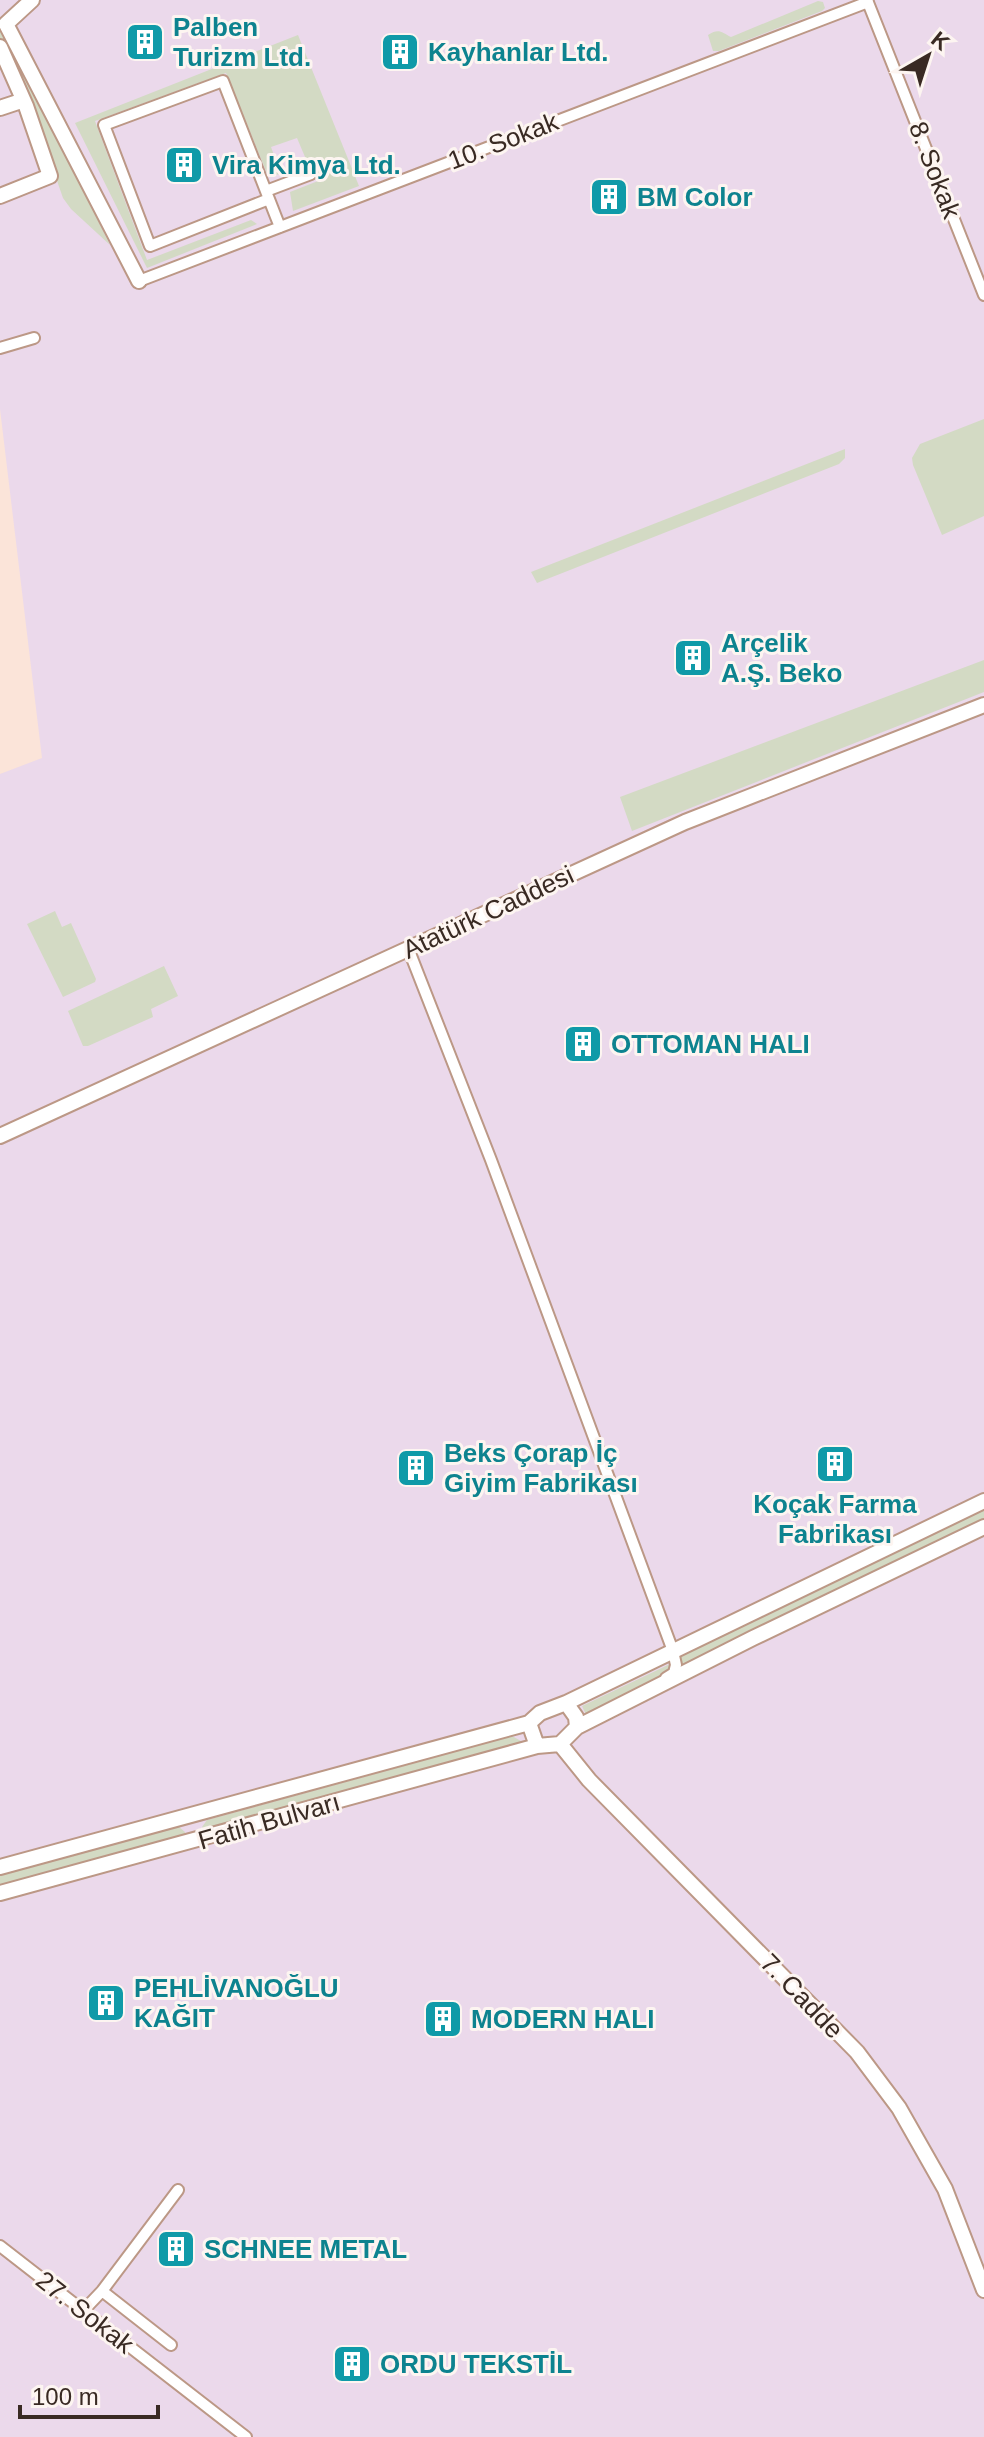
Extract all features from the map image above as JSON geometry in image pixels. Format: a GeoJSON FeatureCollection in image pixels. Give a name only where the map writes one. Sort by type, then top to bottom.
{"type":"FeatureCollection","features":[{"type":"Feature","properties":{"kind":"street"},"geometry":{"type":"LineString","coordinates":[[32,0],[6,24],[139,281]]}},
{"type":"Feature","properties":{"kind":"street","name":"10. Sokak"},"geometry":{"type":"LineString","coordinates":[[139,281],[868,1]]}},
{"type":"Feature","properties":{"kind":"street","name":"8. Sokak"},"geometry":{"type":"LineString","coordinates":[[868,1],[984,295]]}},
{"type":"Feature","properties":{"kind":"street"},"geometry":{"type":"LineString","coordinates":[[0,47],[26,106],[50,176],[0,196]]}},
{"type":"Feature","properties":{"kind":"street"},"geometry":{"type":"LineString","coordinates":[[280,227],[267,195],[223,81],[104,125],[150,246],[267,195],[311,174]]}},
{"type":"Feature","properties":{"kind":"street"},"geometry":{"type":"LineString","coordinates":[[0,108],[18,102]]}},
{"type":"Feature","properties":{"kind":"street"},"geometry":{"type":"LineString","coordinates":[[0,348],[34,338]]}},
{"type":"Feature","properties":{"kind":"street","name":"Atatürk Caddesi"},"geometry":{"type":"LineString","coordinates":[[0,1136],[685,822],[984,705]]}},
{"type":"Feature","properties":{"kind":"street"},"geometry":{"type":"LineString","coordinates":[[408,948],[491,1160],[673,1651],[674,1673],[643,1692]]}},
{"type":"Feature","properties":{"kind":"street","name":"Fatih Bulvarı"},"geometry":{"type":"LineString","coordinates":[[0,1867],[529,1723],[540,1713],[984,1501]]}},
{"type":"Feature","properties":{"kind":"street"},"geometry":{"type":"LineString","coordinates":[[560,1744],[577,1727],[643,1692],[984,1527]]}},
{"type":"Feature","properties":{"kind":"street"},"geometry":{"type":"LineString","coordinates":[[566,1703],[576,1717],[577,1727]]}},
{"type":"Feature","properties":{"kind":"street"},"geometry":{"type":"LineString","coordinates":[[529,1723],[537,1746]]}},
{"type":"Feature","properties":{"kind":"street","name":"Fatih Bulvarı"},"geometry":{"type":"LineString","coordinates":[[0,1893],[537,1746],[560,1744]]}},
{"type":"Feature","properties":{"kind":"street","name":"7. Cadde"},"geometry":{"type":"LineString","coordinates":[[560,1744],[589,1780],[857,2052],[899,2108],[945,2189],[984,2290]]}},
{"type":"Feature","properties":{"kind":"street"},"geometry":{"type":"LineString","coordinates":[[83,2311],[102,2291],[178,2190]]}},
{"type":"Feature","properties":{"kind":"street","name":"27. Sokak"},"geometry":{"type":"LineString","coordinates":[[0,2246],[246,2437]]}},
{"type":"Feature","properties":{"kind":"street"},"geometry":{"type":"LineString","coordinates":[[102,2291],[171,2345]]}},
{"type":"Feature","properties":{"kind":"shaded area"},"geometry":{"type":"Polygon","coordinates":[[[0,0],[984,0],[984,2437],[0,2437],[0,774],[42,758],[0,409],[0,0]]]}},
{"type":"Feature","properties":{"kind":"green space"},"geometry":{"type":"Polygon","coordinates":[[[818,1],[823,2],[825,8],[822,11],[713,51],[708,35],[712,33],[720,32],[731,37],[818,1]]]}},
{"type":"Feature","properties":{"kind":"green space"},"geometry":{"type":"Polygon","coordinates":[[[0,22],[110,245],[63,198],[24,86],[0,38],[0,22]]]}},
{"type":"Feature","properties":{"kind":"green space"},"geometry":{"type":"Polygon","coordinates":[[[298,35],[359,186],[293,211],[290,192],[318,181],[312,162],[308,164],[297,138],[271,147],[281,174],[268,176],[226,73],[95,121],[147,260],[251,220],[257,224],[147,268],[75,123],[298,35]]]}},
{"type":"Feature","properties":{"kind":"green space"},"geometry":{"type":"Polygon","coordinates":[[[984,419],[984,516],[942,535],[912,458],[920,444],[984,419]]]}},
{"type":"Feature","properties":{"kind":"green space"},"geometry":{"type":"Polygon","coordinates":[[[845,449],[845,458],[839,464],[537,583],[531,572],[845,449]]]}},
{"type":"Feature","properties":{"kind":"green space"},"geometry":{"type":"Polygon","coordinates":[[[984,660],[984,692],[632,831],[620,797],[984,660]]]}},
{"type":"Feature","properties":{"kind":"green space"},"geometry":{"type":"Polygon","coordinates":[[[55,911],[62,927],[71,923],[96,979],[63,997],[27,924],[55,911]]]}},
{"type":"Feature","properties":{"kind":"green space"},"geometry":{"type":"Polygon","coordinates":[[[164,966],[178,996],[151,1009],[153,1017],[83,1046],[68,1011],[164,966]]]}},
{"type":"Feature","properties":{"kind":"green space"},"geometry":{"type":"Polygon","coordinates":[[[984,1510],[984,1524],[680,1669],[681,1654],[984,1510]]]}},
{"type":"Feature","properties":{"kind":"green space"},"geometry":{"type":"Polygon","coordinates":[[[670,1664],[667,1676],[587,1717],[582,1706],[670,1664]]]}},
{"type":"Feature","properties":{"kind":"green space"},"geometry":{"type":"Polygon","coordinates":[[[512,1736],[521,1741],[522,1747],[205,1834],[202,1827],[207,1820],[512,1736]]]}},
{"type":"Feature","properties":{"kind":"green space"},"geometry":{"type":"Polygon","coordinates":[[[179,1827],[185,1832],[185,1839],[0,1890],[0,1874],[179,1827]]]}},
{"type":"Feature","properties":{"kind":"place","name":"Palben Turizm Ltd."},"geometry":{"type":"Point","coordinates":[145,42]}},
{"type":"Feature","properties":{"kind":"place","name":"Kayhanlar Ltd."},"geometry":{"type":"Point","coordinates":[400,52]}},
{"type":"Feature","properties":{"kind":"place","name":"Vira Kimya Ltd."},"geometry":{"type":"Point","coordinates":[184,165]}},
{"type":"Feature","properties":{"kind":"place","name":"BM Color"},"geometry":{"type":"Point","coordinates":[609,197]}},
{"type":"Feature","properties":{"kind":"place","name":"Arçelik A.Ş. Beko"},"geometry":{"type":"Point","coordinates":[693,658]}},
{"type":"Feature","properties":{"kind":"place","name":"OTTOMAN HALI"},"geometry":{"type":"Point","coordinates":[583,1044]}},
{"type":"Feature","properties":{"kind":"place","name":"Koçak Farma Fabrikası"},"geometry":{"type":"Point","coordinates":[835,1464]}},
{"type":"Feature","properties":{"kind":"place","name":"Beks Çorap İç Giyim Fabrikası"},"geometry":{"type":"Point","coordinates":[416,1468]}},
{"type":"Feature","properties":{"kind":"place","name":"PEHLİVANOĞLU KAĞIT"},"geometry":{"type":"Point","coordinates":[106,2003]}},
{"type":"Feature","properties":{"kind":"place","name":"MODERN HALI"},"geometry":{"type":"Point","coordinates":[443,2019]}},
{"type":"Feature","properties":{"kind":"place","name":"SCHNEE METAL"},"geometry":{"type":"Point","coordinates":[176,2249]}},
{"type":"Feature","properties":{"kind":"place","name":"ORDU TEKSTİL"},"geometry":{"type":"Point","coordinates":[352,2364]}}]}
